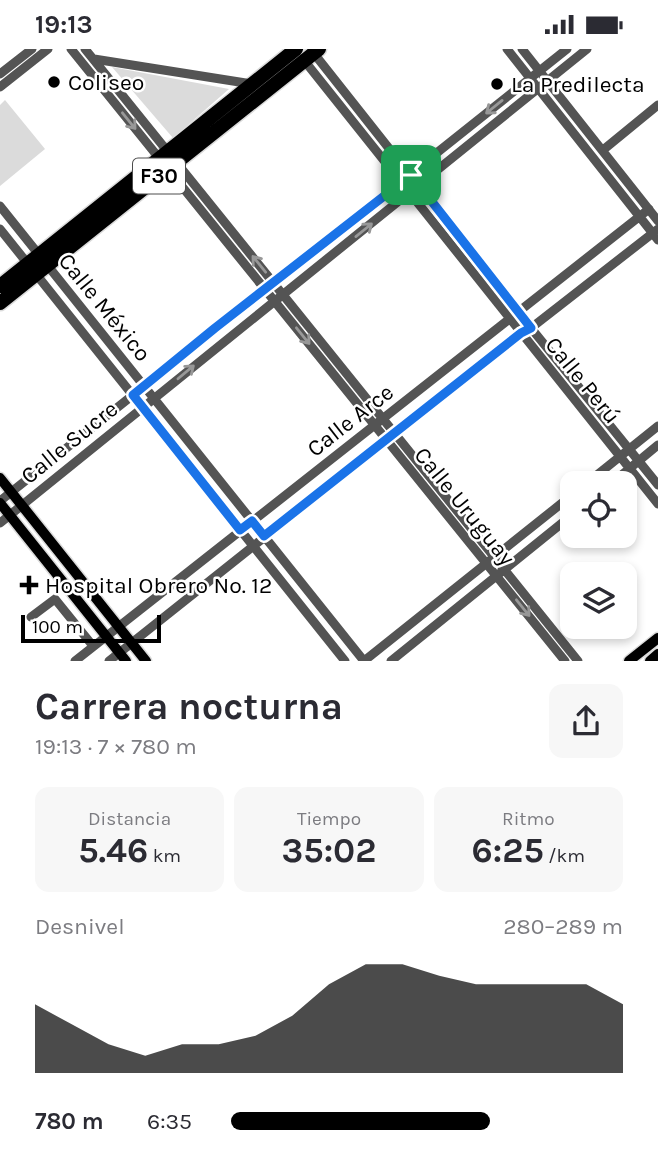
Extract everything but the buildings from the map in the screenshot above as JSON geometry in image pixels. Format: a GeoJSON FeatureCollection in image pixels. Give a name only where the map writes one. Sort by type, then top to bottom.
{"type":"FeatureCollection","features":[{"type":"Feature","properties":{"kind":"highway","name":"F30"},"geometry":{"type":"LineString","coordinates":[[168,160],[252,84],[305,51]]}},
{"type":"Feature","properties":{"kind":"highway","name":"F30"},"geometry":{"type":"LineString","coordinates":[[0,303],[38,265],[305,51]]}},
{"type":"Feature","properties":{"kind":"highway","name":"F30"},"geometry":{"type":"LineString","coordinates":[[0,286],[38,265]]}},
{"type":"Feature","properties":{"kind":"main road"},"geometry":{"type":"LineString","coordinates":[[0,478],[146,660]]}},
{"type":"Feature","properties":{"kind":"main road"},"geometry":{"type":"LineString","coordinates":[[0,502],[122,656]]}},
{"type":"Feature","properties":{"kind":"main road"},"geometry":{"type":"LineString","coordinates":[[629,660],[658,638]]}},
{"type":"Feature","properties":{"kind":"main road"},"geometry":{"type":"LineString","coordinates":[[650,660],[658,654]]}},
{"type":"Feature","properties":{"kind":"street"},"geometry":{"type":"LineString","coordinates":[[0,74],[32,49]]}},
{"type":"Feature","properties":{"kind":"street"},"geometry":{"type":"LineString","coordinates":[[0,87],[48,49]]}},
{"type":"Feature","properties":{"kind":"street","name":"Calle Uruguay"},"geometry":{"type":"LineString","coordinates":[[71,49],[284,295],[395,433],[491,560],[496,576],[565,660]]}},
{"type":"Feature","properties":{"kind":"street","name":"Calle Uruguay"},"geometry":{"type":"LineString","coordinates":[[85,49],[275,302],[386,440],[491,560],[505,569],[578,660]]}},
{"type":"Feature","properties":{"kind":"street"},"geometry":{"type":"LineString","coordinates":[[507,49],[638,215],[656,234]]}},
{"type":"Feature","properties":{"kind":"street"},"geometry":{"type":"LineString","coordinates":[[522,49],[658,221]]}},
{"type":"Feature","properties":{"kind":"street","name":"Calle Sucre"},"geometry":{"type":"LineString","coordinates":[[0,502],[567,49]]}},
{"type":"Feature","properties":{"kind":"street","name":"Calle Sucre"},"geometry":{"type":"LineString","coordinates":[[0,523],[587,49]]}},
{"type":"Feature","properties":{"kind":"street","name":"Calle Perú"},"geometry":{"type":"LineString","coordinates":[[305,51],[411,175],[658,485]]}},
{"type":"Feature","properties":{"kind":"street","name":"Calle Perú"},"geometry":{"type":"LineString","coordinates":[[305,51],[401,182],[658,504]]}},
{"type":"Feature","properties":{"kind":"street"},"geometry":{"type":"LineString","coordinates":[[93,59],[252,84]]}},
{"type":"Feature","properties":{"kind":"street"},"geometry":{"type":"LineString","coordinates":[[603,150],[658,105]]}},
{"type":"Feature","properties":{"kind":"street","name":"Calle México"},"geometry":{"type":"LineString","coordinates":[[0,207],[38,265],[133,395],[345,660]]}},
{"type":"Feature","properties":{"kind":"street","name":"Calle Arce"},"geometry":{"type":"LineString","coordinates":[[75,660],[649,209]]}},
{"type":"Feature","properties":{"kind":"street","name":"Calle México"},"geometry":{"type":"LineString","coordinates":[[0,229],[38,265],[144,386],[364,660]]}},
{"type":"Feature","properties":{"kind":"street","name":"Calle Arce"},"geometry":{"type":"LineString","coordinates":[[108,660],[122,656],[131,642],[264,536],[521,333],[656,234]]}},
{"type":"Feature","properties":{"kind":"street"},"geometry":{"type":"LineString","coordinates":[[602,471],[658,426]]}},
{"type":"Feature","properties":{"kind":"street"},"geometry":{"type":"LineString","coordinates":[[627,471],[658,445]]}},
{"type":"Feature","properties":{"kind":"street"},"geometry":{"type":"LineString","coordinates":[[364,660],[560,505]]}},
{"type":"Feature","properties":{"kind":"street"},"geometry":{"type":"LineString","coordinates":[[391,660],[560,525]]}},
{"type":"Feature","properties":{"kind":"street"},"geometry":{"type":"LineString","coordinates":[[31,617],[55,599],[93,646]]}},
{"type":"Feature","properties":{"kind":"shaded area"},"geometry":{"type":"Polygon","coordinates":[[[112,67],[229,89],[173,138],[112,67]]]}},
{"type":"Feature","properties":{"kind":"shaded area"},"geometry":{"type":"Polygon","coordinates":[[[5,100],[45,149],[0,186],[0,105],[5,100]]]}},
{"type":"Feature","properties":{"kind":"place","name":"Coliseo"},"geometry":{"type":"Point","coordinates":[54,82]}},
{"type":"Feature","properties":{"kind":"place","name":"La Predilecta"},"geometry":{"type":"Point","coordinates":[497,84]}},
{"type":"Feature","properties":{"kind":"place","name":"Hospital Obrero No. 12"},"geometry":{"type":"Point","coordinates":[29,585]}},
{"type":"Feature","properties":{"kind":"route"},"geometry":{"type":"LineString","coordinates":[[411,175],[531,328],[521,333],[264,536],[252,521],[240,530],[133,395],[411,175]]}}]}
